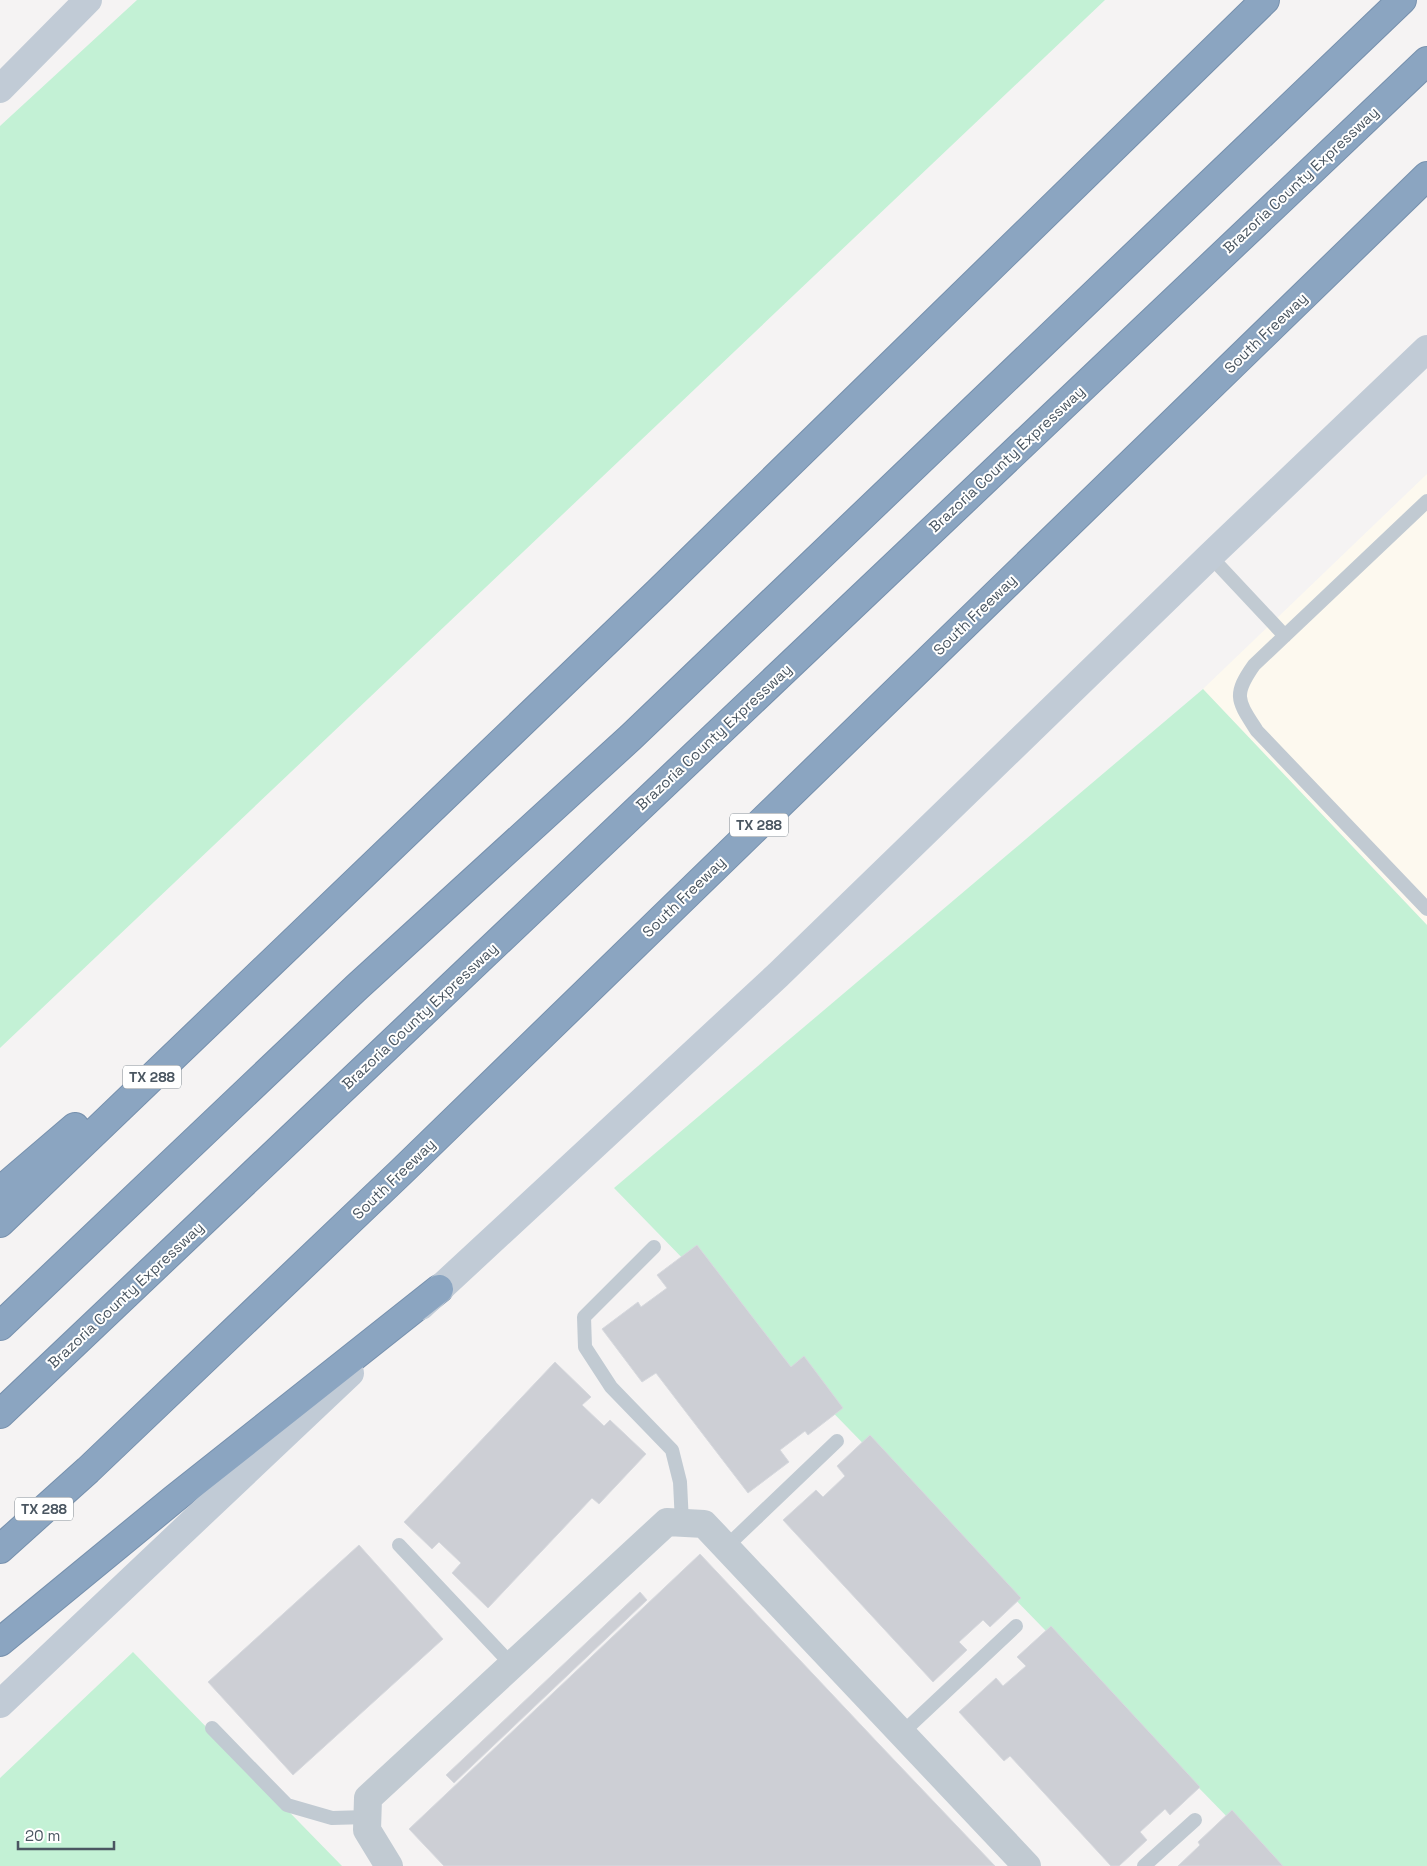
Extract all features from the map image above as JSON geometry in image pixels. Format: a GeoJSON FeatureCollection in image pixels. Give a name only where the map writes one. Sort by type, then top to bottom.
{"type":"FeatureCollection","features":[{"type":"Feature","properties":{"kind":"highway","name":"TX 288"},"geometry":{"type":"LineString","coordinates":[[0,1223],[665,585],[1266,0]]}},
{"type":"Feature","properties":{"kind":"highway"},"geometry":{"type":"LineString","coordinates":[[0,1326],[357,987],[631,736],[1402,0]]}},
{"type":"Feature","properties":{"kind":"highway","name":"Brazoria County Expressway"},"geometry":{"type":"LineString","coordinates":[[0,1414],[1427,60]]}},
{"type":"Feature","properties":{"kind":"highway","name":"South Freeway"},"geometry":{"type":"LineString","coordinates":[[0,1548],[88,1470],[401,1172],[1427,176]]}},
{"type":"Feature","properties":{"kind":"highway"},"geometry":{"type":"LineString","coordinates":[[0,1192],[304,931]]}},
{"type":"Feature","properties":{"kind":"highway"},"geometry":{"type":"LineString","coordinates":[[0,1642],[174,1499],[439,1289]]}},
{"type":"Feature","properties":{"kind":"main road"},"geometry":{"type":"LineString","coordinates":[[0,89],[88,0]]}},
{"type":"Feature","properties":{"kind":"main road"},"geometry":{"type":"LineString","coordinates":[[0,1704],[439,1289],[778,975],[1210,556],[1427,349]]}},
{"type":"Feature","properties":{"kind":"street"},"geometry":{"type":"LineString","coordinates":[[388,1866],[367,1830],[368,1798],[667,1522],[704,1524],[1027,1866]]}},
{"type":"Feature","properties":{"kind":"lane"},"geometry":{"type":"LineString","coordinates":[[1427,501],[1254,665],[1241,683],[1240,703],[1258,730],[1427,909]]}},
{"type":"Feature","properties":{"kind":"lane"},"geometry":{"type":"LineString","coordinates":[[1210,556],[1285,636]]}},
{"type":"Feature","properties":{"kind":"lane"},"geometry":{"type":"LineString","coordinates":[[654,1247],[584,1317],[585,1347],[611,1387],[672,1450],[680,1482],[682,1523]]}},
{"type":"Feature","properties":{"kind":"lane"},"geometry":{"type":"LineString","coordinates":[[726,1547],[837,1441]]}},
{"type":"Feature","properties":{"kind":"lane"},"geometry":{"type":"LineString","coordinates":[[399,1544],[512,1665]]}},
{"type":"Feature","properties":{"kind":"lane"},"geometry":{"type":"LineString","coordinates":[[902,1733],[1016,1626]]}},
{"type":"Feature","properties":{"kind":"lane"},"geometry":{"type":"LineString","coordinates":[[212,1728],[287,1805],[332,1818],[367,1817]]}},
{"type":"Feature","properties":{"kind":"lane"},"geometry":{"type":"LineString","coordinates":[[1144,1866],[1194,1820]]}},
{"type":"Feature","properties":{"kind":"shaded area"},"geometry":{"type":"Polygon","coordinates":[[[1427,474],[1427,925],[1203,689],[1427,474]]]}},
{"type":"Feature","properties":{"kind":"green space"},"geometry":{"type":"Polygon","coordinates":[[[137,0],[1105,0],[0,1048],[0,126],[137,0]]]}},
{"type":"Feature","properties":{"kind":"green space"},"geometry":{"type":"Polygon","coordinates":[[[1203,689],[1427,925],[1427,1866],[1275,1866],[614,1188],[1203,689]]]}},
{"type":"Feature","properties":{"kind":"green space"},"geometry":{"type":"Polygon","coordinates":[[[133,1652],[342,1866],[0,1866],[0,1778],[133,1652]]]}},
{"type":"Feature","properties":{"kind":"building"},"geometry":{"type":"Polygon","coordinates":[[[697,1245],[791,1367],[804,1356],[843,1408],[808,1435],[805,1431],[780,1450],[789,1462],[748,1493],[656,1373],[642,1382],[602,1329],[638,1302],[641,1307],[667,1288],[657,1275],[697,1245]]]}},
{"type":"Feature","properties":{"kind":"building"},"geometry":{"type":"Polygon","coordinates":[[[555,1362],[591,1397],[582,1405],[604,1426],[610,1420],[646,1454],[599,1504],[592,1498],[488,1608],[452,1573],[461,1563],[439,1542],[432,1549],[404,1522],[555,1362]]]}},
{"type":"Feature","properties":{"kind":"building"},"geometry":{"type":"Polygon","coordinates":[[[870,1435],[1021,1598],[990,1627],[983,1620],[959,1642],[967,1650],[933,1682],[783,1520],[816,1490],[823,1497],[845,1476],[837,1466],[870,1435]]]}},
{"type":"Feature","properties":{"kind":"building"},"geometry":{"type":"Polygon","coordinates":[[[359,1545],[443,1639],[293,1775],[208,1682],[359,1545]]]}},
{"type":"Feature","properties":{"kind":"building"},"geometry":{"type":"Polygon","coordinates":[[[700,1554],[995,1866],[444,1866],[409,1829],[700,1554]]]}},
{"type":"Feature","properties":{"kind":"building"},"geometry":{"type":"Polygon","coordinates":[[[640,1592],[647,1600],[454,1783],[446,1775],[640,1592]]]}},
{"type":"Feature","properties":{"kind":"building"},"geometry":{"type":"Polygon","coordinates":[[[1051,1626],[1200,1787],[1170,1815],[1165,1809],[1140,1832],[1147,1840],[1119,1866],[1111,1866],[1010,1756],[1004,1761],[959,1712],[996,1678],[1003,1686],[1026,1666],[1017,1657],[1051,1626]]]}},
{"type":"Feature","properties":{"kind":"building"},"geometry":{"type":"Polygon","coordinates":[[[1232,1810],[1283,1866],[1178,1866],[1200,1845],[1198,1842],[1232,1810]]]}}]}
